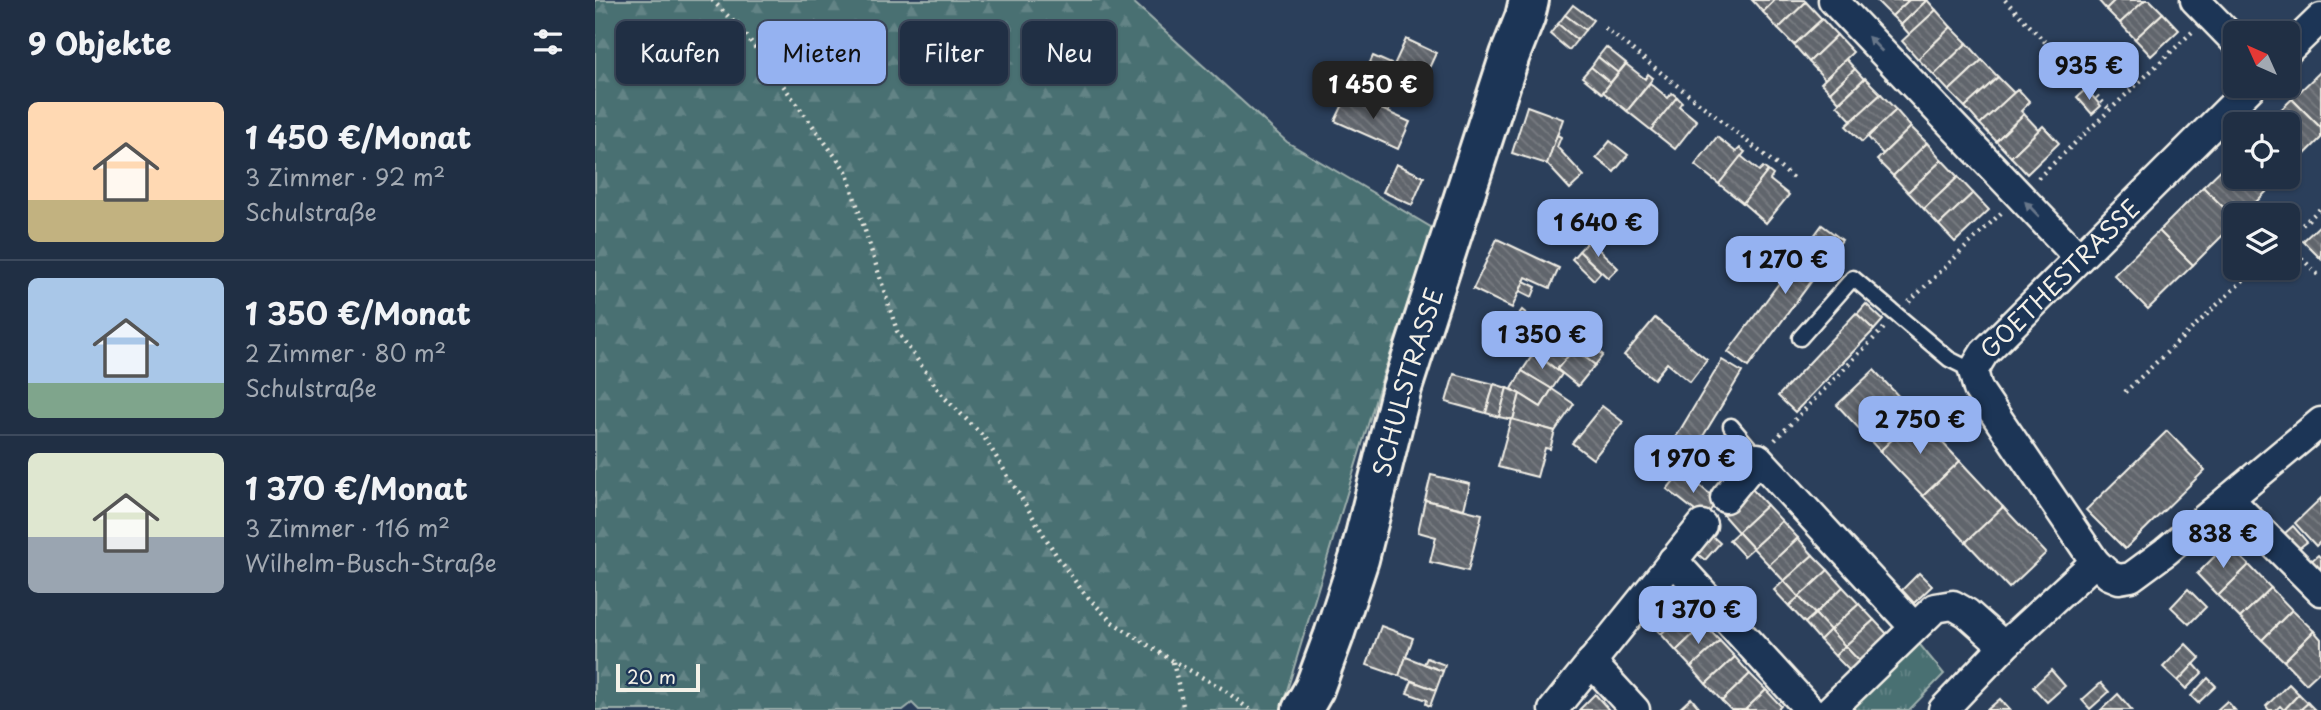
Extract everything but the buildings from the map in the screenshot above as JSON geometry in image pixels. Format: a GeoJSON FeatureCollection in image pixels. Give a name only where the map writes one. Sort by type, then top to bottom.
{"type":"FeatureCollection","features":[{"type":"Feature","properties":{"kind":"main road","name":"SCHULSTRASSE"},"geometry":{"type":"LineString","coordinates":[[1510,0],[1510,55]]}},
{"type":"Feature","properties":{"kind":"main road","name":"SCHULSTRASSE"},"geometry":{"type":"LineString","coordinates":[[1303,710],[1314,689],[1359,559],[1402,388],[1529,0]]}},
{"type":"Feature","properties":{"kind":"street"},"geometry":{"type":"LineString","coordinates":[[1833,0],[2079,258]]}},
{"type":"Feature","properties":{"kind":"street"},"geometry":{"type":"LineString","coordinates":[[2203,7],[2223,28]]}},
{"type":"Feature","properties":{"kind":"street"},"geometry":{"type":"LineString","coordinates":[[2300,38],[2321,18]]}},
{"type":"Feature","properties":{"kind":"street","name":"GOETHESTRASSE"},"geometry":{"type":"LineString","coordinates":[[2095,562],[1978,389],[1973,371],[1984,353],[2240,98]]}},
{"type":"Feature","properties":{"kind":"street"},"geometry":{"type":"LineString","coordinates":[[1943,710],[2004,646],[2095,562],[2109,575],[2119,579],[2131,578],[2321,422]]}},
{"type":"Feature","properties":{"kind":"street"},"geometry":{"type":"LineString","coordinates":[[1725,498],[1758,458],[1914,627]]}},
{"type":"Feature","properties":{"kind":"street"},"geometry":{"type":"LineString","coordinates":[[2229,499],[2321,591]]}},
{"type":"Feature","properties":{"kind":"street"},"geometry":{"type":"LineString","coordinates":[[1553,710],[1702,525]]}},
{"type":"Feature","properties":{"kind":"street"},"geometry":{"type":"LineString","coordinates":[[1673,560],[1810,710]]}},
{"type":"Feature","properties":{"kind":"street"},"geometry":{"type":"LineString","coordinates":[[1830,710],[1935,608],[1953,605],[1967,613],[2004,646]]}},
{"type":"Feature","properties":{"kind":"street"},"geometry":{"type":"LineString","coordinates":[[1591,662],[1636,710]]}},
{"type":"Feature","properties":{"kind":"lane"},"geometry":{"type":"LineString","coordinates":[[1800,338],[1853,278],[1949,359],[1973,371]]}},
{"type":"Feature","properties":{"kind":"lane"},"geometry":{"type":"LineString","coordinates":[[1731,426],[1758,458]]}},
{"type":"Feature","properties":{"kind":"path"},"geometry":{"type":"LineString","coordinates":[[712,0],[743,31],[846,170],[897,331],[942,395],[985,437],[1058,558],[1083,592],[1112,622],[1223,689],[1250,710]]}},
{"type":"Feature","properties":{"kind":"path"},"geometry":{"type":"LineString","coordinates":[[2005,0],[2110,110]]}},
{"type":"Feature","properties":{"kind":"path"},"geometry":{"type":"LineString","coordinates":[[1758,458],[1897,314],[2110,110],[2203,7]]}},
{"type":"Feature","properties":{"kind":"path"},"geometry":{"type":"LineString","coordinates":[[1605,28],[1793,178]]}},
{"type":"Feature","properties":{"kind":"path"},"geometry":{"type":"LineString","coordinates":[[2300,228],[2321,208]]}},
{"type":"Feature","properties":{"kind":"path"},"geometry":{"type":"LineString","coordinates":[[2300,255],[2321,278]]}},
{"type":"Feature","properties":{"kind":"path"},"geometry":{"type":"LineString","coordinates":[[2125,392],[2243,280]]}},
{"type":"Feature","properties":{"kind":"path"},"geometry":{"type":"LineString","coordinates":[[1173,661],[1184,710]]}},
{"type":"Feature","properties":{"kind":"green space"},"geometry":{"type":"Polygon","coordinates":[[[595,0],[1131,0],[1287,142],[1434,229],[1384,372],[1281,710],[919,710],[912,703],[903,710],[595,710],[595,0]]]}},
{"type":"Feature","properties":{"kind":"green space"},"geometry":{"type":"Polygon","coordinates":[[[1916,640],[1944,674],[1909,710],[1842,710],[1916,640]]]}}]}
